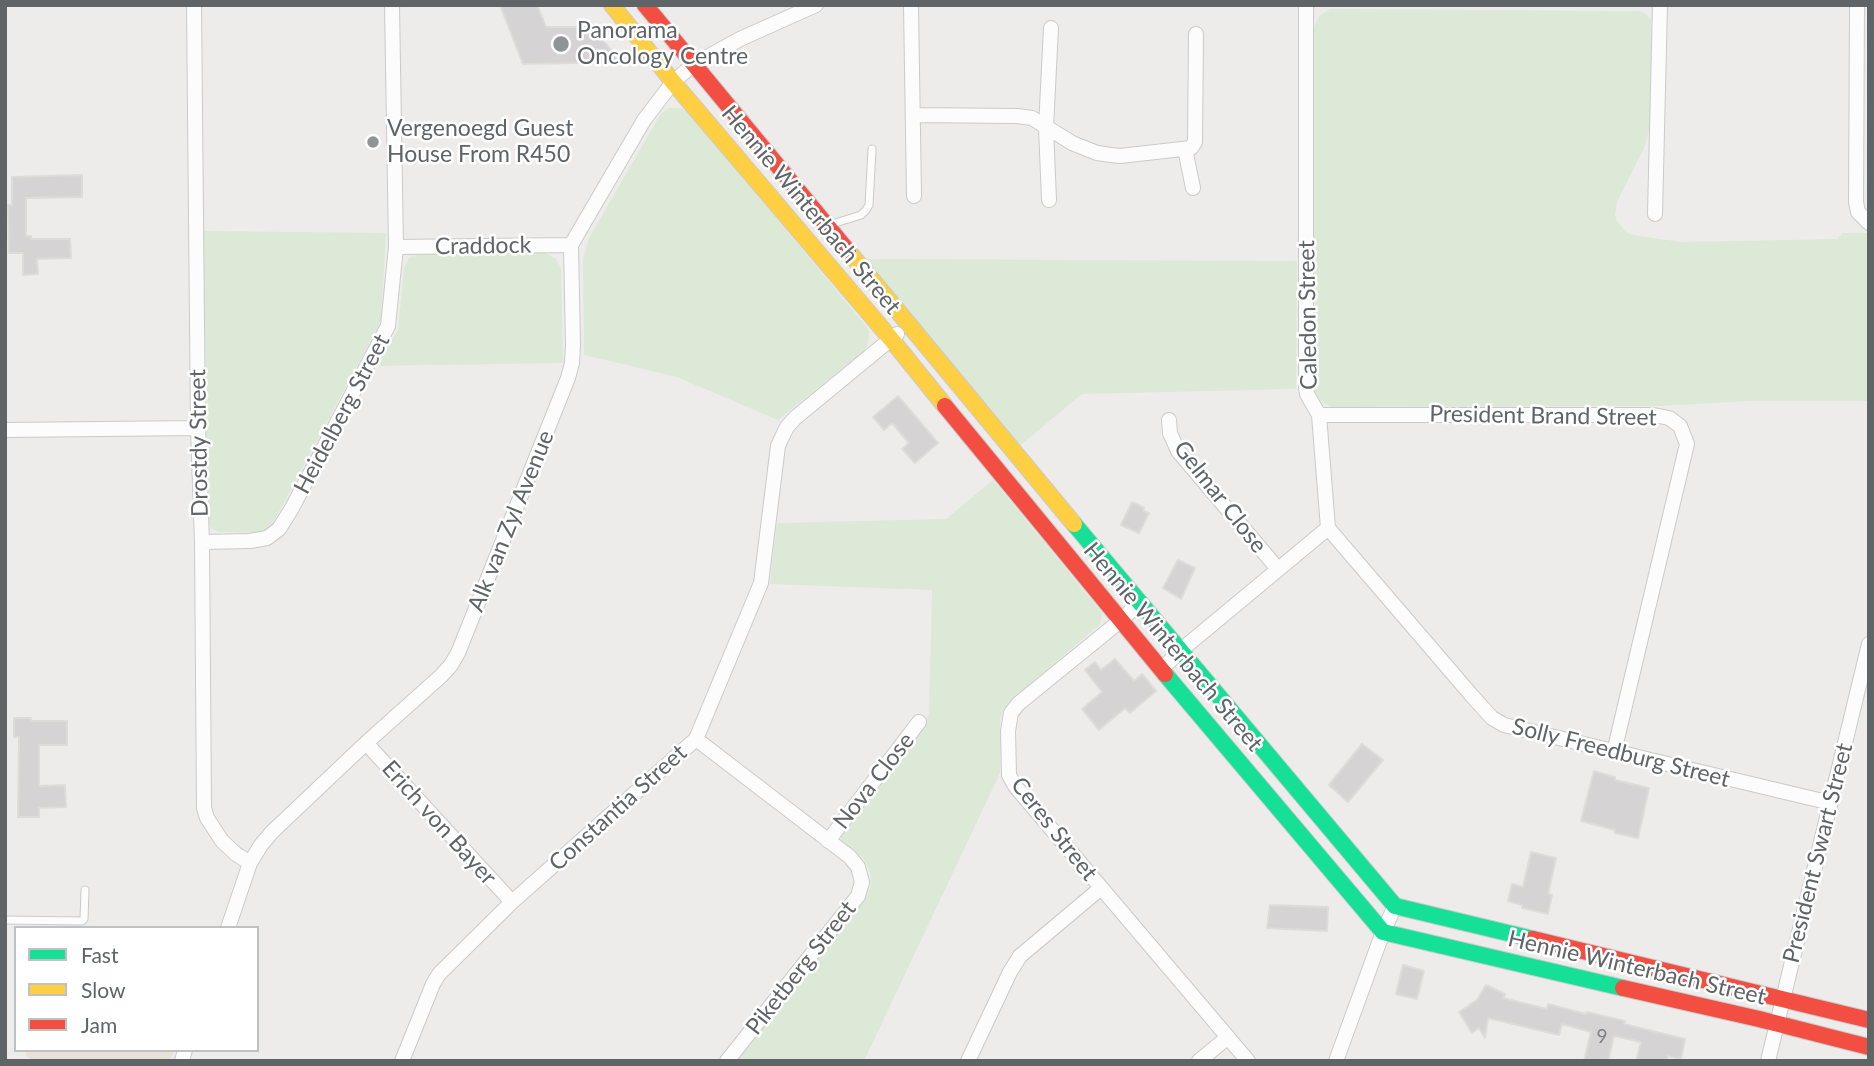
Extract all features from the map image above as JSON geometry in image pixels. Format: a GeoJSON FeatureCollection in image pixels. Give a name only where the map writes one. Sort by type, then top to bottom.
{"type":"FeatureCollection","features":[{"type":"Feature","properties":{"kind":"street","name":"Drostdy Street"},"geometry":{"type":"LineString","coordinates":[[194,5],[204,807],[207,818],[222,841],[250,863]]}},
{"type":"Feature","properties":{"kind":"street","name":"Heidelberg Street"},"geometry":{"type":"LineString","coordinates":[[202,542],[250,541],[267,538],[279,529],[388,326],[396,247],[391,5]]}},
{"type":"Feature","properties":{"kind":"street","name":"Hennie Winterbach Street"},"geometry":{"type":"LineString","coordinates":[[612,5],[673,82],[891,339],[1120,621],[1383,932],[1869,1047]]}},
{"type":"Feature","properties":{"kind":"street","name":"Hennie Winterbach Street"},"geometry":{"type":"LineString","coordinates":[[645,5],[1139,603],[1395,906],[1869,1020]]}},
{"type":"Feature","properties":{"kind":"street"},"geometry":{"type":"LineString","coordinates":[[570,245],[645,120],[673,82],[693,65],[740,39],[816,5]]}},
{"type":"Feature","properties":{"kind":"street"},"geometry":{"type":"LineString","coordinates":[[911,5],[914,196]]}},
{"type":"Feature","properties":{"kind":"street","name":"Caledon Street"},"geometry":{"type":"LineString","coordinates":[[1306,5],[1306,387],[1319,415],[1328,528]]}},
{"type":"Feature","properties":{"kind":"street"},"geometry":{"type":"LineString","coordinates":[[1655,214],[1660,5]]}},
{"type":"Feature","properties":{"kind":"street"},"geometry":{"type":"LineString","coordinates":[[1857,5],[1856,202],[1857,212],[1869,223]]}},
{"type":"Feature","properties":{"kind":"street"},"geometry":{"type":"LineString","coordinates":[[1049,200],[1046,127],[1051,27]]}},
{"type":"Feature","properties":{"kind":"street"},"geometry":{"type":"LineString","coordinates":[[913,115],[1032,118],[1072,143],[1097,153],[1111,155],[1191,148],[1195,142],[1196,34]]}},
{"type":"Feature","properties":{"kind":"street"},"geometry":{"type":"LineString","coordinates":[[1185,149],[1193,188]]}},
{"type":"Feature","properties":{"kind":"street","name":"Craddock"},"geometry":{"type":"LineString","coordinates":[[396,247],[570,245]]}},
{"type":"Feature","properties":{"kind":"street","name":"Alk van Zyl Avenue"},"geometry":{"type":"LineString","coordinates":[[229,926],[250,863],[261,845],[451,665],[458,653],[568,378],[572,363],[570,245]]}},
{"type":"Feature","properties":{"kind":"street","name":"Constantia Street"},"geometry":{"type":"LineString","coordinates":[[402,1061],[439,974],[512,902],[696,739],[761,583],[778,446],[787,427],[909,324]]}},
{"type":"Feature","properties":{"kind":"street","name":"President Brand Street"},"geometry":{"type":"LineString","coordinates":[[1319,415],[1654,415],[1669,418],[1680,426],[1686,443],[1614,752]]}},
{"type":"Feature","properties":{"kind":"street","name":"Gelmar Close"},"geometry":{"type":"LineString","coordinates":[[1169,420],[1173,442],[1178,451],[1278,569]]}},
{"type":"Feature","properties":{"kind":"street"},"geometry":{"type":"LineString","coordinates":[[5,430],[198,428]]}},
{"type":"Feature","properties":{"kind":"street"},"geometry":{"type":"LineString","coordinates":[[1161,670],[1180,651],[1328,528]]}},
{"type":"Feature","properties":{"kind":"street","name":"Solly Freedburg Street"},"geometry":{"type":"LineString","coordinates":[[1328,528],[1492,718],[1504,725],[1831,803]]}},
{"type":"Feature","properties":{"kind":"street","name":"Ceres Street"},"geometry":{"type":"LineString","coordinates":[[1139,603],[1018,704],[1011,713],[1008,721],[1009,775],[1015,786],[1248,1061]]}},
{"type":"Feature","properties":{"kind":"street","name":"President Swart Street"},"geometry":{"type":"LineString","coordinates":[[1768,1061],[1869,644]]}},
{"type":"Feature","properties":{"kind":"street","name":"Nova Close"},"geometry":{"type":"LineString","coordinates":[[828,841],[919,722]]}},
{"type":"Feature","properties":{"kind":"street","name":"Piketberg Street"},"geometry":{"type":"LineString","coordinates":[[696,739],[850,857],[859,867],[862,882],[858,896],[726,1061]]}},
{"type":"Feature","properties":{"kind":"street","name":"Erich von Bayer"},"geometry":{"type":"LineString","coordinates":[[366,743],[512,902]]}},
{"type":"Feature","properties":{"kind":"street"},"geometry":{"type":"LineString","coordinates":[[968,1061],[1020,956],[1101,888]]}},
{"type":"Feature","properties":{"kind":"street"},"geometry":{"type":"LineString","coordinates":[[1336,1061],[1395,906]]}},
{"type":"Feature","properties":{"kind":"street"},"geometry":{"type":"LineString","coordinates":[[1199,1061],[1227,1037]]}},
{"type":"Feature","properties":{"kind":"lane"},"geometry":{"type":"LineString","coordinates":[[828,225],[861,215],[869,205],[872,149]]}},
{"type":"Feature","properties":{"kind":"lane"},"geometry":{"type":"LineString","coordinates":[[5,920],[82,921],[85,919],[85,890]]}},
{"type":"Feature","properties":{"kind":"shaded area"},"geometry":{"type":"Polygon","coordinates":[[[26,1052],[173,1052],[170,1061],[32,1061],[26,1052]]]}},
{"type":"Feature","properties":{"kind":"green space"},"geometry":{"type":"Polygon","coordinates":[[[1330,9],[1638,11],[1646,14],[1651,20],[1651,122],[1645,146],[1617,202],[1617,221],[1632,235],[1682,242],[1838,239],[1842,233],[1869,233],[1869,401],[1748,401],[1660,406],[1332,407],[1323,403],[1316,396],[1314,387],[1314,27],[1319,16],[1330,9]]]}},
{"type":"Feature","properties":{"kind":"green space"},"geometry":{"type":"Polygon","coordinates":[[[669,108],[682,108],[692,117],[869,332],[865,350],[778,420],[677,377],[584,355],[583,259],[589,238],[660,115],[669,108]]]}},
{"type":"Feature","properties":{"kind":"green space"},"geometry":{"type":"Polygon","coordinates":[[[204,231],[386,233],[381,321],[273,523],[261,533],[219,532],[212,529],[207,519],[204,231]]]}},
{"type":"Feature","properties":{"kind":"green space"},"geometry":{"type":"Polygon","coordinates":[[[543,252],[555,258],[561,268],[563,363],[375,366],[398,330],[404,268],[409,258],[419,254],[543,252]]]}},
{"type":"Feature","properties":{"kind":"green space"},"geometry":{"type":"Polygon","coordinates":[[[865,259],[1297,261],[1296,389],[1082,394],[1016,449],[865,259]]]}},
{"type":"Feature","properties":{"kind":"green space"},"geometry":{"type":"Polygon","coordinates":[[[993,480],[1102,613],[1100,624],[1007,704],[1002,712],[1000,773],[864,1061],[737,1061],[865,900],[871,886],[870,871],[863,858],[841,840],[841,834],[923,727],[929,713],[932,590],[770,584],[777,523],[946,519],[993,480]]]}},
{"type":"Feature","properties":{"kind":"building","name":"Panorama Oncology Centre"},"geometry":{"type":"Polygon","coordinates":[[[500,5],[537,5],[546,27],[593,27],[620,62],[523,64],[500,5]]]}},
{"type":"Feature","properties":{"kind":"building"},"geometry":{"type":"Polygon","coordinates":[[[82,175],[82,197],[26,198],[26,236],[31,236],[31,239],[70,239],[71,258],[37,259],[38,274],[23,275],[23,253],[9,253],[8,205],[12,205],[12,177],[82,175]]]}},
{"type":"Feature","properties":{"kind":"building"},"geometry":{"type":"Polygon","coordinates":[[[898,396],[938,443],[915,463],[902,449],[909,443],[892,423],[884,430],[873,417],[898,396]]]}},
{"type":"Feature","properties":{"kind":"building"},"geometry":{"type":"Polygon","coordinates":[[[1132,502],[1149,513],[1139,533],[1121,525],[1132,502]]]}},
{"type":"Feature","properties":{"kind":"building"},"geometry":{"type":"Polygon","coordinates":[[[1178,560],[1195,568],[1181,599],[1163,588],[1178,560]]]}},
{"type":"Feature","properties":{"kind":"building"},"geometry":{"type":"Polygon","coordinates":[[[1115,659],[1134,681],[1142,674],[1156,691],[1130,713],[1125,708],[1099,730],[1082,709],[1102,692],[1085,670],[1095,662],[1101,670],[1115,659]]]}},
{"type":"Feature","properties":{"kind":"building"},"geometry":{"type":"Polygon","coordinates":[[[14,718],[67,721],[67,745],[39,745],[39,786],[65,785],[66,807],[39,808],[39,817],[18,817],[19,737],[14,737],[14,718]]]}},
{"type":"Feature","properties":{"kind":"building"},"geometry":{"type":"Polygon","coordinates":[[[1362,744],[1383,760],[1348,802],[1329,785],[1362,744]]]}},
{"type":"Feature","properties":{"kind":"building"},"geometry":{"type":"Polygon","coordinates":[[[1594,771],[1615,777],[1615,780],[1649,788],[1638,838],[1581,821],[1594,771]]]}},
{"type":"Feature","properties":{"kind":"building"},"geometry":{"type":"Polygon","coordinates":[[[1531,852],[1556,858],[1548,894],[1552,895],[1548,914],[1522,908],[1522,905],[1508,901],[1512,884],[1523,887],[1531,852]]]}},
{"type":"Feature","properties":{"kind":"building"},"geometry":{"type":"Polygon","coordinates":[[[1270,905],[1328,907],[1327,931],[1267,928],[1270,905]]]}},
{"type":"Feature","properties":{"kind":"building"},"geometry":{"type":"Polygon","coordinates":[[[1403,965],[1424,971],[1417,999],[1396,994],[1403,965]]]}},
{"type":"Feature","properties":{"kind":"building"},"geometry":{"type":"Polygon","coordinates":[[[1486,985],[1505,994],[1503,998],[1547,1009],[1548,1004],[1586,1014],[1587,1012],[1685,1039],[1681,1059],[1668,1056],[1667,1061],[1636,1061],[1641,1042],[1614,1036],[1608,1061],[1584,1061],[1591,1032],[1562,1024],[1559,1035],[1488,1018],[1485,1038],[1479,1028],[1472,1033],[1459,1012],[1477,1000],[1486,985]]]}},
{"type":"Feature","properties":{"kind":"traffic: fast"},"geometry":{"type":"LineString","coordinates":[[1074,524],[1395,906],[1533,939]]}},
{"type":"Feature","properties":{"kind":"traffic: fast"},"geometry":{"type":"LineString","coordinates":[[1165,674],[1383,932],[1623,988]]}},
{"type":"Feature","properties":{"kind":"traffic: slow"},"geometry":{"type":"LineString","coordinates":[[612,5],[673,82],[945,406]]}},
{"type":"Feature","properties":{"kind":"traffic: slow"},"geometry":{"type":"LineString","coordinates":[[848,251],[1074,524]]}},
{"type":"Feature","properties":{"kind":"traffic: jam"},"geometry":{"type":"LineString","coordinates":[[645,5],[848,251]]}},
{"type":"Feature","properties":{"kind":"traffic: jam"},"geometry":{"type":"LineString","coordinates":[[945,406],[1165,674]]}},
{"type":"Feature","properties":{"kind":"traffic: jam"},"geometry":{"type":"LineString","coordinates":[[1533,939],[1869,1020]]}},
{"type":"Feature","properties":{"kind":"traffic: jam"},"geometry":{"type":"LineString","coordinates":[[1623,988],[1869,1047]]}},
{"type":"Feature","properties":{"kind":"place","name":"Panorama Oncology Centre"},"geometry":{"type":"Point","coordinates":[561,44]}},
{"type":"Feature","properties":{"kind":"place","name":"Vergenoegd Guest House From R450"},"geometry":{"type":"Point","coordinates":[373,142]}}]}
